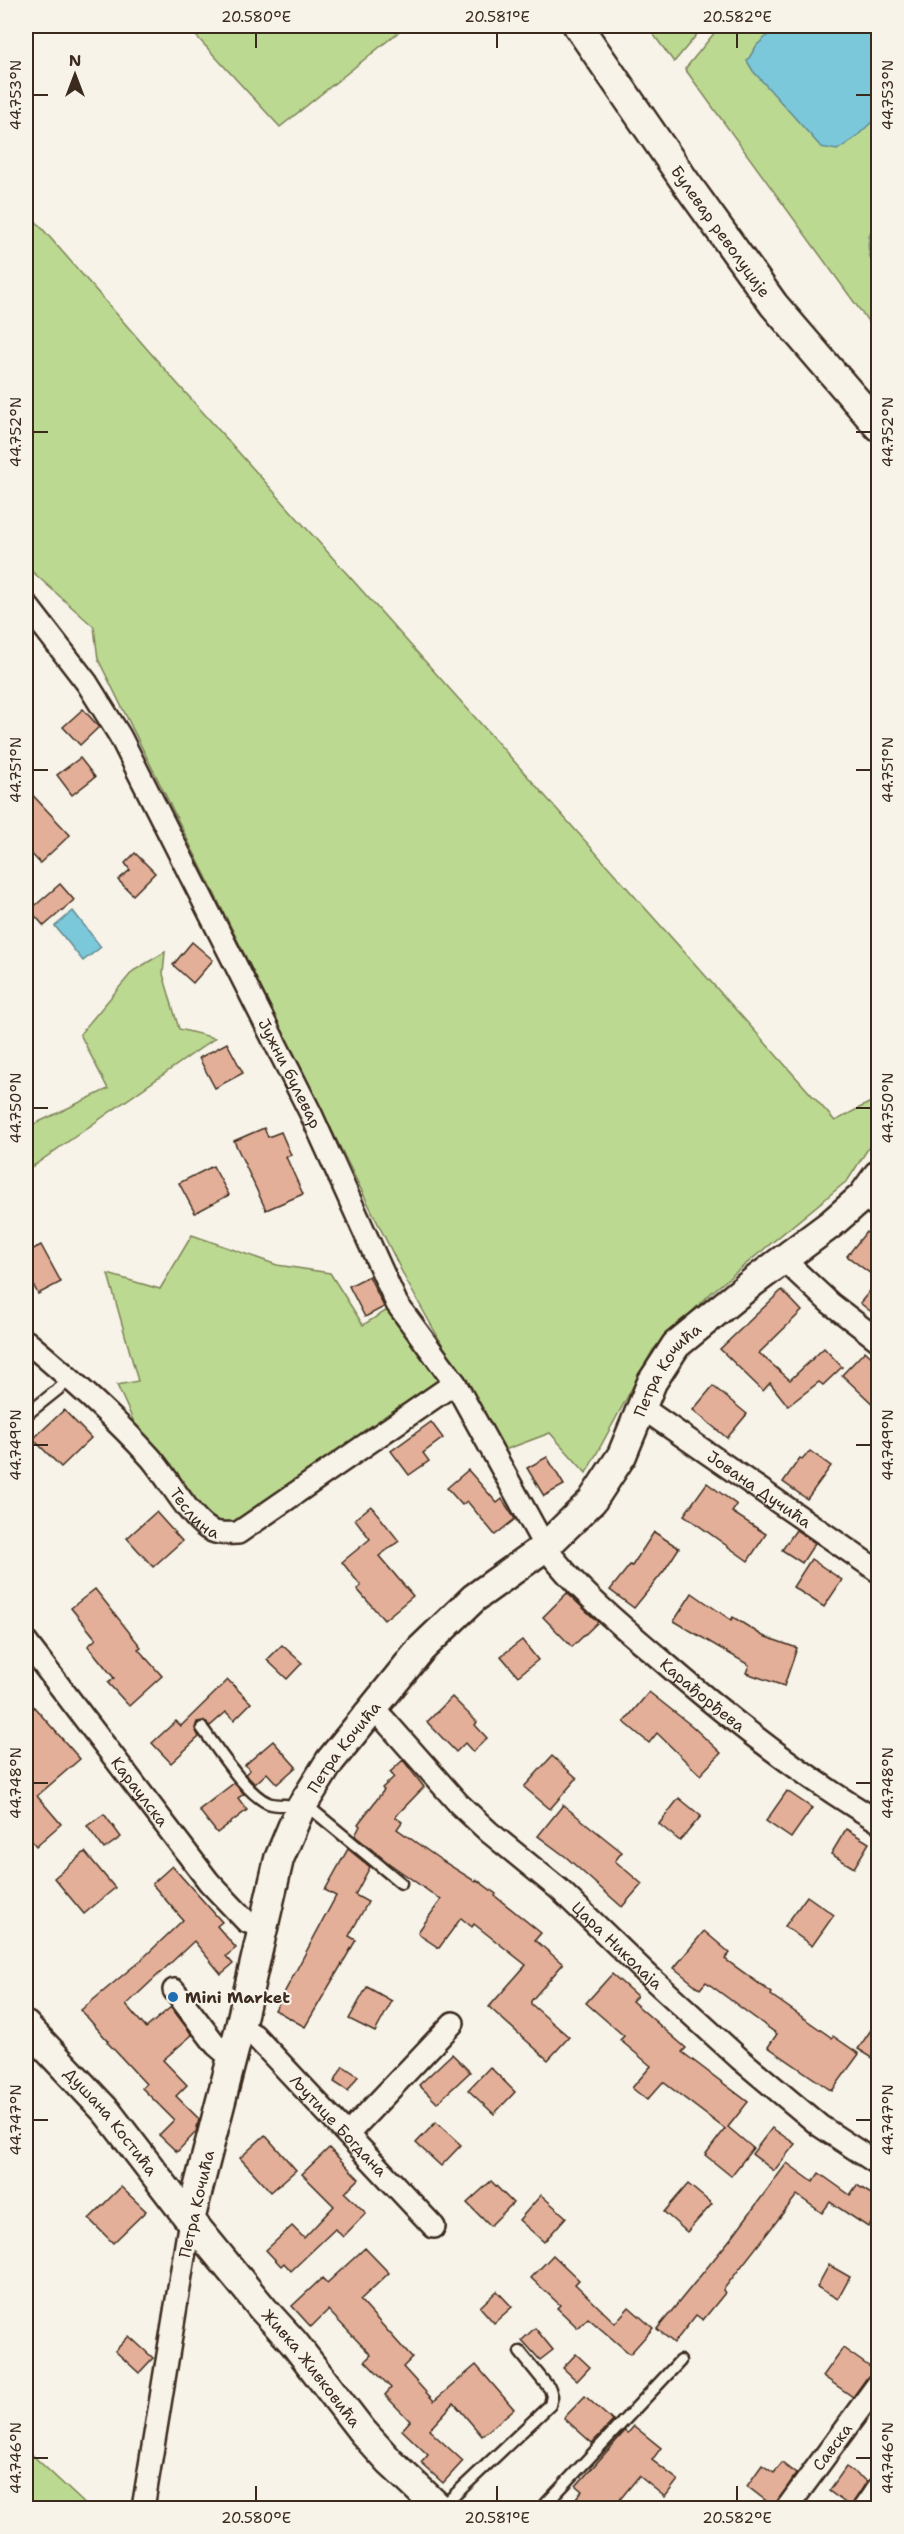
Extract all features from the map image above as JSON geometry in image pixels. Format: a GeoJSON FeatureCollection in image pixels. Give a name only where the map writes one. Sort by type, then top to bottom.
{"type":"FeatureCollection","features":[{"type":"Feature","properties":{"kind":"street","name":"Булевар револуције"},"geometry":{"type":"LineString","coordinates":[[578,26],[774,305],[879,426]]}},
{"type":"Feature","properties":{"kind":"street","name":"Јужни булевар"},"geometry":{"type":"LineString","coordinates":[[26,604],[66,654],[120,736],[311,1114],[397,1304],[455,1383],[544,1547]]}},
{"type":"Feature","properties":{"kind":"street","name":"Петра Кочића"},"geometry":{"type":"LineString","coordinates":[[143,2508],[190,2220],[264,1929],[279,1859],[302,1806],[330,1761],[421,1649],[474,1598],[544,1547],[578,1516],[605,1484],[622,1455],[657,1372],[676,1345],[753,1282],[785,1261],[874,1193]]}},
{"type":"Feature","properties":{"kind":"street"},"geometry":{"type":"LineString","coordinates":[[785,1261],[830,1303],[879,1340]]}},
{"type":"Feature","properties":{"kind":"street","name":"Теслина"},"geometry":{"type":"LineString","coordinates":[[26,1341],[71,1379],[150,1457],[206,1527],[218,1534],[238,1533],[455,1383]]}},
{"type":"Feature","properties":{"kind":"street","name":"Јована Дучића"},"geometry":{"type":"LineString","coordinates":[[642,1407],[879,1571]]}},
{"type":"Feature","properties":{"kind":"street","name":"Карађорђева"},"geometry":{"type":"LineString","coordinates":[[544,1547],[557,1564],[598,1606],[703,1696],[750,1734],[879,1821]]}},
{"type":"Feature","properties":{"kind":"street","name":"Караулска"},"geometry":{"type":"LineString","coordinates":[[26,1642],[209,1882],[246,1921],[264,1929]]}},
{"type":"Feature","properties":{"kind":"street","name":"Цара Николаја"},"geometry":{"type":"LineString","coordinates":[[373,1707],[459,1803],[489,1832],[560,1888],[648,1975],[740,2059],[820,2126],[879,2164]]}},
{"type":"Feature","properties":{"kind":"street","name":"Љутице Богдана"},"geometry":{"type":"LineString","coordinates":[[174,1990],[223,2051],[236,2040],[255,2035],[434,2227]]}},
{"type":"Feature","properties":{"kind":"street"},"geometry":{"type":"LineString","coordinates":[[348,2134],[453,2023]]}},
{"type":"Feature","properties":{"kind":"street","name":"Душана Костића"},"geometry":{"type":"LineString","coordinates":[[26,2026],[107,2112],[190,2220]]}},
{"type":"Feature","properties":{"kind":"street","name":"Живка Живковића"},"geometry":{"type":"LineString","coordinates":[[190,2220],[294,2343],[362,2431],[390,2462],[440,2508]]}},
{"type":"Feature","properties":{"kind":"street","name":"Савска"},"geometry":{"type":"LineString","coordinates":[[787,2508],[879,2384]]}},
{"type":"Feature","properties":{"kind":"street"},"geometry":{"type":"LineString","coordinates":[[864,2508],[879,2488]]}},
{"type":"Feature","properties":{"kind":"lane"},"geometry":{"type":"LineString","coordinates":[[26,1415],[71,1379]]}},
{"type":"Feature","properties":{"kind":"lane"},"geometry":{"type":"LineString","coordinates":[[202,1728],[247,1785],[266,1802],[275,1805],[302,1806],[401,1883]]}},
{"type":"Feature","properties":{"kind":"lane"},"geometry":{"type":"LineString","coordinates":[[440,2508],[550,2405],[552,2396],[550,2389],[520,2352]]}},
{"type":"Feature","properties":{"kind":"lane"},"geometry":{"type":"LineString","coordinates":[[542,2508],[680,2361]]}},
{"type":"Feature","properties":{"kind":"green space"},"geometry":{"type":"Polygon","coordinates":[[[187,26],[406,26],[280,127],[187,26]]]}},
{"type":"Feature","properties":{"kind":"green space"},"geometry":{"type":"Polygon","coordinates":[[[647,26],[704,26],[674,62],[647,26]]]}},
{"type":"Feature","properties":{"kind":"green space"},"geometry":{"type":"Polygon","coordinates":[[[720,26],[878,26],[878,335],[685,69],[720,26]]]}},
{"type":"Feature","properties":{"kind":"green space"},"geometry":{"type":"Polygon","coordinates":[[[26,210],[175,381],[835,1121],[878,1098],[878,1133],[848,1180],[712,1292],[653,1350],[586,1473],[550,1433],[502,1451],[406,1280],[98,659],[94,627],[26,566],[26,210]]]}},
{"type":"Feature","properties":{"kind":"green space"},"geometry":{"type":"Polygon","coordinates":[[[165,952],[163,974],[179,1029],[215,1038],[26,1171],[26,1128],[108,1089],[80,1034],[133,971],[165,952]]]}},
{"type":"Feature","properties":{"kind":"green space"},"geometry":{"type":"Polygon","coordinates":[[[192,1235],[277,1265],[330,1273],[363,1325],[389,1309],[438,1381],[238,1533],[218,1534],[150,1457],[117,1385],[138,1381],[108,1274],[160,1289],[192,1235]]]}},
{"type":"Feature","properties":{"kind":"green space"},"geometry":{"type":"Polygon","coordinates":[[[26,2448],[27,2450],[89,2508],[26,2508],[26,2448]]]}},
{"type":"Feature","properties":{"kind":"water"},"geometry":{"type":"Polygon","coordinates":[[[778,26],[878,26],[878,116],[855,138],[837,150],[821,147],[753,71],[747,61],[757,45],[778,26]]]}},
{"type":"Feature","properties":{"kind":"water"},"geometry":{"type":"Polygon","coordinates":[[[878,219],[878,273],[871,260],[868,246],[870,232],[878,219]]]}},
{"type":"Feature","properties":{"kind":"water"},"geometry":{"type":"Polygon","coordinates":[[[73,911],[101,947],[83,961],[55,926],[73,911]]]}},
{"type":"Feature","properties":{"kind":"building"},"geometry":{"type":"Polygon","coordinates":[[[83,709],[99,727],[80,745],[63,727],[83,709]]]}},
{"type":"Feature","properties":{"kind":"building"},"geometry":{"type":"Polygon","coordinates":[[[80,758],[95,777],[72,795],[57,775],[80,758]]]}},
{"type":"Feature","properties":{"kind":"building"},"geometry":{"type":"Polygon","coordinates":[[[26,788],[70,835],[40,863],[26,848],[26,788]]]}},
{"type":"Feature","properties":{"kind":"building"},"geometry":{"type":"Polygon","coordinates":[[[135,853],[155,873],[133,895],[118,880],[130,870],[125,863],[135,853]]]}},
{"type":"Feature","properties":{"kind":"building"},"geometry":{"type":"Polygon","coordinates":[[[60,884],[74,900],[44,926],[30,910],[60,884]]]}},
{"type":"Feature","properties":{"kind":"building"},"geometry":{"type":"Polygon","coordinates":[[[192,942],[213,960],[193,983],[173,965],[192,942]]]}},
{"type":"Feature","properties":{"kind":"building"},"geometry":{"type":"Polygon","coordinates":[[[227,1043],[243,1073],[215,1088],[199,1058],[227,1043]]]}},
{"type":"Feature","properties":{"kind":"building"},"geometry":{"type":"Polygon","coordinates":[[[264,1128],[268,1137],[281,1132],[291,1155],[286,1157],[303,1194],[266,1210],[234,1141],[264,1128]]]}},
{"type":"Feature","properties":{"kind":"building"},"geometry":{"type":"Polygon","coordinates":[[[213,1166],[229,1195],[195,1213],[179,1183],[213,1166]]]}},
{"type":"Feature","properties":{"kind":"building"},"geometry":{"type":"Polygon","coordinates":[[[866,1232],[879,1242],[879,1280],[847,1256],[866,1232]]]}},
{"type":"Feature","properties":{"kind":"building"},"geometry":{"type":"Polygon","coordinates":[[[41,1245],[61,1282],[38,1294],[26,1271],[26,1253],[41,1245]]]}},
{"type":"Feature","properties":{"kind":"building"},"geometry":{"type":"Polygon","coordinates":[[[369,1276],[384,1307],[365,1317],[349,1286],[369,1276]]]}},
{"type":"Feature","properties":{"kind":"building"},"geometry":{"type":"Polygon","coordinates":[[[879,1280],[879,1318],[860,1303],[879,1280]]]}},
{"type":"Feature","properties":{"kind":"building"},"geometry":{"type":"Polygon","coordinates":[[[782,1290],[802,1311],[759,1353],[790,1380],[824,1348],[842,1367],[823,1385],[819,1382],[788,1406],[770,1383],[763,1391],[720,1349],[782,1290]]]}},
{"type":"Feature","properties":{"kind":"building"},"geometry":{"type":"Polygon","coordinates":[[[865,1351],[879,1364],[879,1410],[842,1375],[865,1351]]]}},
{"type":"Feature","properties":{"kind":"building"},"geometry":{"type":"Polygon","coordinates":[[[713,1386],[747,1414],[727,1438],[693,1410],[713,1386]]]}},
{"type":"Feature","properties":{"kind":"building"},"geometry":{"type":"Polygon","coordinates":[[[64,1410],[91,1438],[61,1467],[33,1439],[64,1410]]]}},
{"type":"Feature","properties":{"kind":"building"},"geometry":{"type":"Polygon","coordinates":[[[431,1422],[443,1438],[423,1453],[429,1461],[409,1475],[391,1451],[431,1422]]]}},
{"type":"Feature","properties":{"kind":"building"},"geometry":{"type":"Polygon","coordinates":[[[810,1451],[831,1466],[807,1499],[783,1482],[800,1458],[802,1460],[810,1451]]]}},
{"type":"Feature","properties":{"kind":"building"},"geometry":{"type":"Polygon","coordinates":[[[547,1457],[564,1485],[544,1496],[527,1468],[547,1457]]]}},
{"type":"Feature","properties":{"kind":"building"},"geometry":{"type":"Polygon","coordinates":[[[468,1470],[497,1503],[502,1499],[515,1519],[495,1535],[467,1501],[462,1505],[447,1488],[468,1470]]]}},
{"type":"Feature","properties":{"kind":"building"},"geometry":{"type":"Polygon","coordinates":[[[707,1483],[737,1505],[732,1512],[766,1534],[748,1561],[684,1515],[707,1483]]]}},
{"type":"Feature","properties":{"kind":"building"},"geometry":{"type":"Polygon","coordinates":[[[371,1506],[399,1541],[379,1556],[413,1596],[384,1620],[357,1589],[361,1586],[342,1562],[370,1539],[355,1519],[371,1506]]]}},
{"type":"Feature","properties":{"kind":"building"},"geometry":{"type":"Polygon","coordinates":[[[156,1512],[182,1541],[153,1567],[127,1538],[156,1512]]]}},
{"type":"Feature","properties":{"kind":"building"},"geometry":{"type":"Polygon","coordinates":[[[796,1530],[815,1543],[802,1563],[782,1550],[796,1530]]]}},
{"type":"Feature","properties":{"kind":"building"},"geometry":{"type":"Polygon","coordinates":[[[654,1532],[679,1548],[664,1571],[634,1608],[610,1590],[630,1565],[632,1566],[654,1532]]]}},
{"type":"Feature","properties":{"kind":"building"},"geometry":{"type":"Polygon","coordinates":[[[811,1559],[842,1580],[824,1607],[793,1587],[811,1559]]]}},
{"type":"Feature","properties":{"kind":"building"},"geometry":{"type":"Polygon","coordinates":[[[95,1589],[141,1647],[138,1649],[162,1676],[129,1706],[108,1683],[114,1678],[88,1646],[96,1639],[71,1608],[95,1589]]]}},
{"type":"Feature","properties":{"kind":"building"},"geometry":{"type":"Polygon","coordinates":[[[567,1593],[598,1622],[572,1647],[543,1617],[567,1593]]]}},
{"type":"Feature","properties":{"kind":"building"},"geometry":{"type":"Polygon","coordinates":[[[692,1593],[731,1620],[733,1617],[763,1636],[797,1648],[784,1686],[746,1673],[749,1665],[674,1621],[692,1593]]]}},
{"type":"Feature","properties":{"kind":"building"},"geometry":{"type":"Polygon","coordinates":[[[522,1640],[538,1660],[518,1676],[501,1656],[522,1640]]]}},
{"type":"Feature","properties":{"kind":"building"},"geometry":{"type":"Polygon","coordinates":[[[282,1645],[302,1663],[287,1679],[267,1660],[282,1645]]]}},
{"type":"Feature","properties":{"kind":"building"},"geometry":{"type":"Polygon","coordinates":[[[228,1680],[251,1703],[234,1720],[226,1712],[210,1726],[204,1721],[197,1722],[195,1729],[199,1737],[171,1763],[152,1743],[176,1721],[181,1726],[228,1680]]]}},
{"type":"Feature","properties":{"kind":"building"},"geometry":{"type":"Polygon","coordinates":[[[649,1692],[692,1726],[721,1753],[700,1775],[657,1733],[649,1743],[624,1722],[649,1692]]]}},
{"type":"Feature","properties":{"kind":"building"},"geometry":{"type":"Polygon","coordinates":[[[452,1697],[477,1722],[475,1725],[487,1738],[473,1752],[465,1743],[456,1752],[427,1722],[452,1697]]]}},
{"type":"Feature","properties":{"kind":"building"},"geometry":{"type":"Polygon","coordinates":[[[26,1698],[80,1759],[37,1796],[61,1824],[36,1846],[26,1834],[26,1698]]]}},
{"type":"Feature","properties":{"kind":"building"},"geometry":{"type":"Polygon","coordinates":[[[273,1741],[296,1767],[277,1784],[267,1773],[255,1784],[245,1774],[250,1770],[245,1765],[273,1741]]]}},
{"type":"Feature","properties":{"kind":"building"},"geometry":{"type":"Polygon","coordinates":[[[552,1756],[577,1778],[550,1809],[524,1787],[552,1756]]]}},
{"type":"Feature","properties":{"kind":"building"},"geometry":{"type":"Polygon","coordinates":[[[403,1760],[424,1787],[395,1817],[402,1822],[397,1829],[496,1894],[495,1896],[541,1933],[535,1940],[563,1964],[531,2001],[531,2004],[569,2037],[548,2060],[489,2007],[526,1965],[474,1924],[472,1927],[461,1918],[439,1948],[421,1936],[418,1932],[441,1900],[355,1836],[360,1826],[358,1824],[384,1790],[382,1788],[394,1777],[390,1772],[403,1760]]]}},
{"type":"Feature","properties":{"kind":"building"},"geometry":{"type":"Polygon","coordinates":[[[234,1783],[244,1794],[238,1798],[247,1810],[217,1833],[199,1810],[234,1783]]]}},
{"type":"Feature","properties":{"kind":"building"},"geometry":{"type":"Polygon","coordinates":[[[787,1791],[812,1808],[791,1838],[766,1821],[787,1791]]]}},
{"type":"Feature","properties":{"kind":"building"},"geometry":{"type":"Polygon","coordinates":[[[679,1798],[701,1816],[680,1841],[659,1824],[679,1798]]]}},
{"type":"Feature","properties":{"kind":"building"},"geometry":{"type":"Polygon","coordinates":[[[563,1805],[622,1852],[615,1861],[642,1884],[622,1907],[566,1857],[538,1836],[563,1805]]]}},
{"type":"Feature","properties":{"kind":"building"},"geometry":{"type":"Polygon","coordinates":[[[104,1814],[121,1837],[104,1849],[87,1826],[104,1814]]]}},
{"type":"Feature","properties":{"kind":"building"},"geometry":{"type":"Polygon","coordinates":[[[846,1829],[869,1843],[854,1868],[831,1854],[846,1829]]]}},
{"type":"Feature","properties":{"kind":"building"},"geometry":{"type":"Polygon","coordinates":[[[348,1849],[370,1867],[355,1895],[368,1902],[349,1936],[356,1940],[305,2027],[275,2010],[336,1896],[325,1890],[348,1849]]]}},
{"type":"Feature","properties":{"kind":"building"},"geometry":{"type":"Polygon","coordinates":[[[85,1852],[115,1888],[84,1914],[54,1878],[85,1852]]]}},
{"type":"Feature","properties":{"kind":"building"},"geometry":{"type":"Polygon","coordinates":[[[172,1866],[222,1922],[217,1926],[236,1948],[226,1956],[233,1964],[221,1974],[194,1941],[126,2005],[146,2028],[171,2007],[192,2035],[163,2060],[187,2085],[176,2096],[199,2119],[196,2132],[177,2152],[159,2135],[174,2120],[142,2088],[146,2084],[81,2010],[141,1960],[183,1920],[152,1884],[172,1866]]]}},
{"type":"Feature","properties":{"kind":"building"},"geometry":{"type":"Polygon","coordinates":[[[807,1896],[834,1915],[812,1946],[785,1926],[807,1896]]]}},
{"type":"Feature","properties":{"kind":"building"},"geometry":{"type":"Polygon","coordinates":[[[704,1931],[730,1953],[725,1959],[772,1993],[771,1995],[859,2054],[832,2091],[768,2047],[777,2034],[706,1982],[700,1989],[674,1968],[704,1931]]]}},
{"type":"Feature","properties":{"kind":"building"},"geometry":{"type":"Polygon","coordinates":[[[612,1974],[637,1996],[632,2001],[686,2048],[682,2052],[748,2102],[728,2127],[753,2148],[731,2176],[705,2155],[725,2129],[663,2082],[647,2100],[632,2088],[651,2066],[620,2040],[624,2036],[586,2003],[612,1974]]]}},
{"type":"Feature","properties":{"kind":"building"},"geometry":{"type":"Polygon","coordinates":[[[367,1987],[392,2001],[375,2032],[349,2019],[367,1987]]]}},
{"type":"Feature","properties":{"kind":"building"},"geometry":{"type":"Polygon","coordinates":[[[879,2018],[879,2062],[858,2049],[879,2018]]]}},
{"type":"Feature","properties":{"kind":"building"},"geometry":{"type":"Polygon","coordinates":[[[452,2054],[470,2072],[437,2103],[419,2085],[452,2054]]]}},
{"type":"Feature","properties":{"kind":"building"},"geometry":{"type":"Polygon","coordinates":[[[343,2066],[358,2076],[348,2091],[334,2082],[343,2066]]]}},
{"type":"Feature","properties":{"kind":"building"},"geometry":{"type":"Polygon","coordinates":[[[490,2067],[515,2092],[494,2114],[468,2090],[490,2067]]]}},
{"type":"Feature","properties":{"kind":"building"},"geometry":{"type":"Polygon","coordinates":[[[436,2122],[461,2145],[441,2166],[416,2143],[436,2122]]]}},
{"type":"Feature","properties":{"kind":"building"},"geometry":{"type":"Polygon","coordinates":[[[772,2128],[795,2144],[774,2171],[752,2154],[772,2128]]]}},
{"type":"Feature","properties":{"kind":"building"},"geometry":{"type":"Polygon","coordinates":[[[265,2135],[296,2170],[271,2192],[240,2158],[265,2135]]]}},
{"type":"Feature","properties":{"kind":"building"},"geometry":{"type":"Polygon","coordinates":[[[329,2148],[359,2179],[345,2193],[366,2213],[343,2237],[335,2229],[291,2271],[284,2263],[281,2266],[266,2250],[292,2226],[304,2238],[334,2206],[302,2174],[329,2148]]]}},
{"type":"Feature","properties":{"kind":"building"},"geometry":{"type":"Polygon","coordinates":[[[787,2163],[813,2182],[819,2173],[850,2195],[857,2185],[879,2199],[879,2212],[868,2227],[830,2202],[822,2213],[797,2195],[723,2290],[725,2293],[703,2320],[696,2315],[674,2343],[657,2329],[732,2237],[787,2163]]]}},
{"type":"Feature","properties":{"kind":"building"},"geometry":{"type":"Polygon","coordinates":[[[491,2181],[513,2203],[490,2226],[467,2203],[491,2181]]]}},
{"type":"Feature","properties":{"kind":"building"},"geometry":{"type":"Polygon","coordinates":[[[688,2184],[712,2204],[687,2232],[664,2212],[688,2184]]]}},
{"type":"Feature","properties":{"kind":"building"},"geometry":{"type":"Polygon","coordinates":[[[121,2187],[146,2211],[113,2243],[89,2219],[121,2187]]]}},
{"type":"Feature","properties":{"kind":"building"},"geometry":{"type":"Polygon","coordinates":[[[541,2195],[566,2217],[544,2242],[519,2220],[541,2195]]]}},
{"type":"Feature","properties":{"kind":"building"},"geometry":{"type":"Polygon","coordinates":[[[365,2248],[389,2273],[360,2300],[412,2358],[403,2367],[434,2401],[476,2365],[514,2409],[482,2436],[454,2403],[429,2430],[463,2461],[443,2483],[421,2463],[428,2455],[402,2430],[410,2421],[385,2395],[391,2388],[365,2361],[371,2355],[328,2310],[311,2327],[292,2306],[322,2278],[327,2283],[365,2248]]]}},
{"type":"Feature","properties":{"kind":"building"},"geometry":{"type":"Polygon","coordinates":[[[553,2255],[579,2280],[575,2284],[615,2323],[629,2307],[653,2328],[630,2354],[588,2318],[578,2328],[557,2308],[560,2305],[531,2278],[553,2255]]]}},
{"type":"Feature","properties":{"kind":"building"},"geometry":{"type":"Polygon","coordinates":[[[829,2265],[850,2277],[838,2299],[817,2287],[829,2265]]]}},
{"type":"Feature","properties":{"kind":"building"},"geometry":{"type":"Polygon","coordinates":[[[497,2291],[512,2307],[494,2323],[480,2307],[497,2291]]]}},
{"type":"Feature","properties":{"kind":"building"},"geometry":{"type":"Polygon","coordinates":[[[535,2328],[553,2350],[540,2360],[522,2340],[535,2328]]]}},
{"type":"Feature","properties":{"kind":"building"},"geometry":{"type":"Polygon","coordinates":[[[129,2336],[153,2358],[139,2373],[115,2351],[129,2336]]]}},
{"type":"Feature","properties":{"kind":"building"},"geometry":{"type":"Polygon","coordinates":[[[843,2348],[877,2372],[868,2376],[853,2397],[823,2376],[843,2348]]]}},
{"type":"Feature","properties":{"kind":"building"},"geometry":{"type":"Polygon","coordinates":[[[576,2354],[590,2367],[577,2381],[563,2368],[576,2354]]]}},
{"type":"Feature","properties":{"kind":"building"},"geometry":{"type":"Polygon","coordinates":[[[585,2396],[613,2421],[592,2443],[564,2418],[585,2396]]]}},
{"type":"Feature","properties":{"kind":"building"},"geometry":{"type":"Polygon","coordinates":[[[634,2426],[661,2448],[652,2460],[678,2480],[665,2497],[639,2476],[613,2508],[567,2508],[582,2491],[576,2486],[625,2431],[628,2433],[634,2426]]]}},
{"type":"Feature","properties":{"kind":"building"},"geometry":{"type":"Polygon","coordinates":[[[782,2463],[796,2474],[774,2507],[747,2486],[762,2465],[774,2473],[782,2463]]]}},
{"type":"Feature","properties":{"kind":"building"},"geometry":{"type":"Polygon","coordinates":[[[846,2467],[867,2481],[851,2507],[829,2491],[846,2467]]]}},
{"type":"Feature","properties":{"kind":"place","name":"Mini Market"},"geometry":{"type":"Point","coordinates":[173,1997]}}]}
